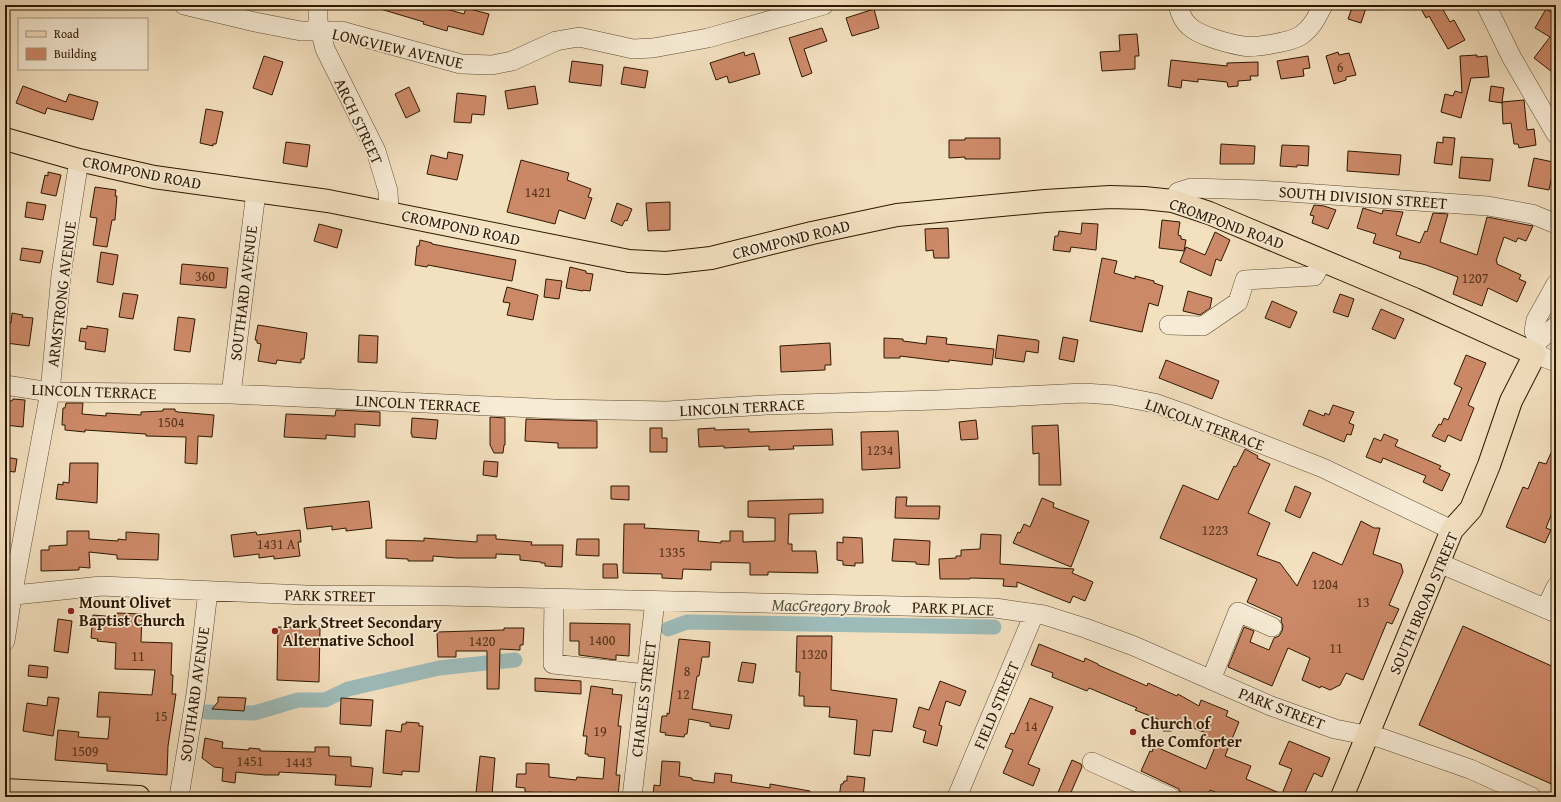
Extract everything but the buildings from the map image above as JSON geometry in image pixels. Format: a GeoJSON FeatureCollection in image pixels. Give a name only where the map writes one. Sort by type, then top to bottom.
{"type":"FeatureCollection","features":[{"type":"Feature","properties":{"kind":"main road","name":"CROMPOND ROAD"},"geometry":{"type":"LineString","coordinates":[[5,139],[79,160],[154,177],[328,201],[389,212],[587,254],[629,261],[666,263],[711,258],[812,233],[896,215],[1045,201],[1110,197],[1173,201],[1209,213],[1537,347]]}},
{"type":"Feature","properties":{"kind":"main road","name":"SOUTH BROAD STREET"},"geometry":{"type":"LineString","coordinates":[[1342,797],[1452,530],[1471,509],[1489,465],[1510,401],[1537,347]]}},
{"type":"Feature","properties":{"kind":"main road"},"geometry":{"type":"LineString","coordinates":[[5,790],[139,797]]}},
{"type":"Feature","properties":{"kind":"street","name":"LONGVIEW AVENUE"},"geometry":{"type":"LineString","coordinates":[[184,5],[301,31],[341,31],[461,64],[492,65],[512,61],[556,41],[580,37],[633,49],[653,48],[708,38],[824,5]]}},
{"type":"Feature","properties":{"kind":"street","name":"ARCH STREET"},"geometry":{"type":"LineString","coordinates":[[318,5],[318,21],[325,49],[376,151],[388,191],[389,212]]}},
{"type":"Feature","properties":{"kind":"street"},"geometry":{"type":"LineString","coordinates":[[1178,5],[1184,20],[1190,27],[1215,39],[1244,46],[1275,44],[1299,37],[1314,24],[1323,5]]}},
{"type":"Feature","properties":{"kind":"street"},"geometry":{"type":"LineString","coordinates":[[1486,5],[1512,58],[1555,130]]}},
{"type":"Feature","properties":{"kind":"street","name":"ARMSTRONG AVENUE"},"geometry":{"type":"LineString","coordinates":[[5,641],[8,596],[50,392],[61,275],[79,160]]}},
{"type":"Feature","properties":{"kind":"street","name":"SOUTH DIVISION STREET"},"geometry":{"type":"LineString","coordinates":[[1173,201],[1178,192],[1191,188],[1258,190],[1488,206],[1532,214],[1556,224]]}},
{"type":"Feature","properties":{"kind":"street","name":"SOUTHARD AVENUE"},"geometry":{"type":"LineString","coordinates":[[231,394],[256,192]]}},
{"type":"Feature","properties":{"kind":"street"},"geometry":{"type":"LineString","coordinates":[[1169,325],[1203,326],[1238,302],[1245,280],[1314,276],[1323,260]]}},
{"type":"Feature","properties":{"kind":"street"},"geometry":{"type":"LineString","coordinates":[[1537,347],[1534,331],[1536,320],[1556,284]]}},
{"type":"Feature","properties":{"kind":"street","name":"SOUTH BROAD STREET"},"geometry":{"type":"LineString","coordinates":[[1537,347],[1556,326]]}},
{"type":"Feature","properties":{"kind":"street","name":"CROMPOND ROAD"},"geometry":{"type":"LineString","coordinates":[[1537,347],[1556,362]]}},
{"type":"Feature","properties":{"kind":"street","name":"LINCOLN TERRACE"},"geometry":{"type":"LineString","coordinates":[[5,385],[50,392],[231,394],[546,409],[667,411],[766,405],[937,400],[1084,393],[1113,395],[1161,405],[1323,468],[1452,530]]}},
{"type":"Feature","properties":{"kind":"street"},"geometry":{"type":"LineString","coordinates":[[1438,563],[1551,610],[1556,587]]}},
{"type":"Feature","properties":{"kind":"street","name":"PARK STREET"},"geometry":{"type":"LineString","coordinates":[[8,596],[101,586],[306,595],[445,596],[655,601]]}},
{"type":"Feature","properties":{"kind":"street","name":"SOUTHARD AVENUE"},"geometry":{"type":"LineString","coordinates":[[179,797],[196,694],[208,591]]}},
{"type":"Feature","properties":{"kind":"street"},"geometry":{"type":"LineString","coordinates":[[554,599],[553,664],[646,674]]}},
{"type":"Feature","properties":{"kind":"street","name":"PARK PLACE"},"geometry":{"type":"LineString","coordinates":[[655,601],[996,608],[1034,614]]}},
{"type":"Feature","properties":{"kind":"street","name":"CHARLES STREET"},"geometry":{"type":"LineString","coordinates":[[632,797],[655,601]]}},
{"type":"Feature","properties":{"kind":"street"},"geometry":{"type":"LineString","coordinates":[[1211,680],[1238,612],[1272,627]]}},
{"type":"Feature","properties":{"kind":"street","name":"PARK STREET"},"geometry":{"type":"LineString","coordinates":[[1034,614],[1044,615],[1127,643],[1271,706],[1335,729],[1381,738],[1470,768],[1532,797]]}},
{"type":"Feature","properties":{"kind":"street","name":"FIELD STREET"},"geometry":{"type":"LineString","coordinates":[[957,797],[1034,614]]}},
{"type":"Feature","properties":{"kind":"street"},"geometry":{"type":"LineString","coordinates":[[1092,762],[1170,797]]}},
{"type":"Feature","properties":{"kind":"waterway","name":"MacGregory Brook"},"geometry":{"type":"LineString","coordinates":[[668,629],[687,622],[994,627]]}},
{"type":"Feature","properties":{"kind":"waterway","name":"MacGregory Brook"},"geometry":{"type":"LineString","coordinates":[[206,712],[254,713],[298,700],[325,700],[348,689],[439,668],[515,660]]}},
{"type":"Feature","properties":{"kind":"place","name":"Mount Olivet Baptist Church"},"geometry":{"type":"Point","coordinates":[71,611]}},
{"type":"Feature","properties":{"kind":"place","name":"Park Street Secondary Alternative School"},"geometry":{"type":"Point","coordinates":[275,631]}},
{"type":"Feature","properties":{"kind":"place","name":"Church of the Comforter"},"geometry":{"type":"Point","coordinates":[1133,732]}}]}
